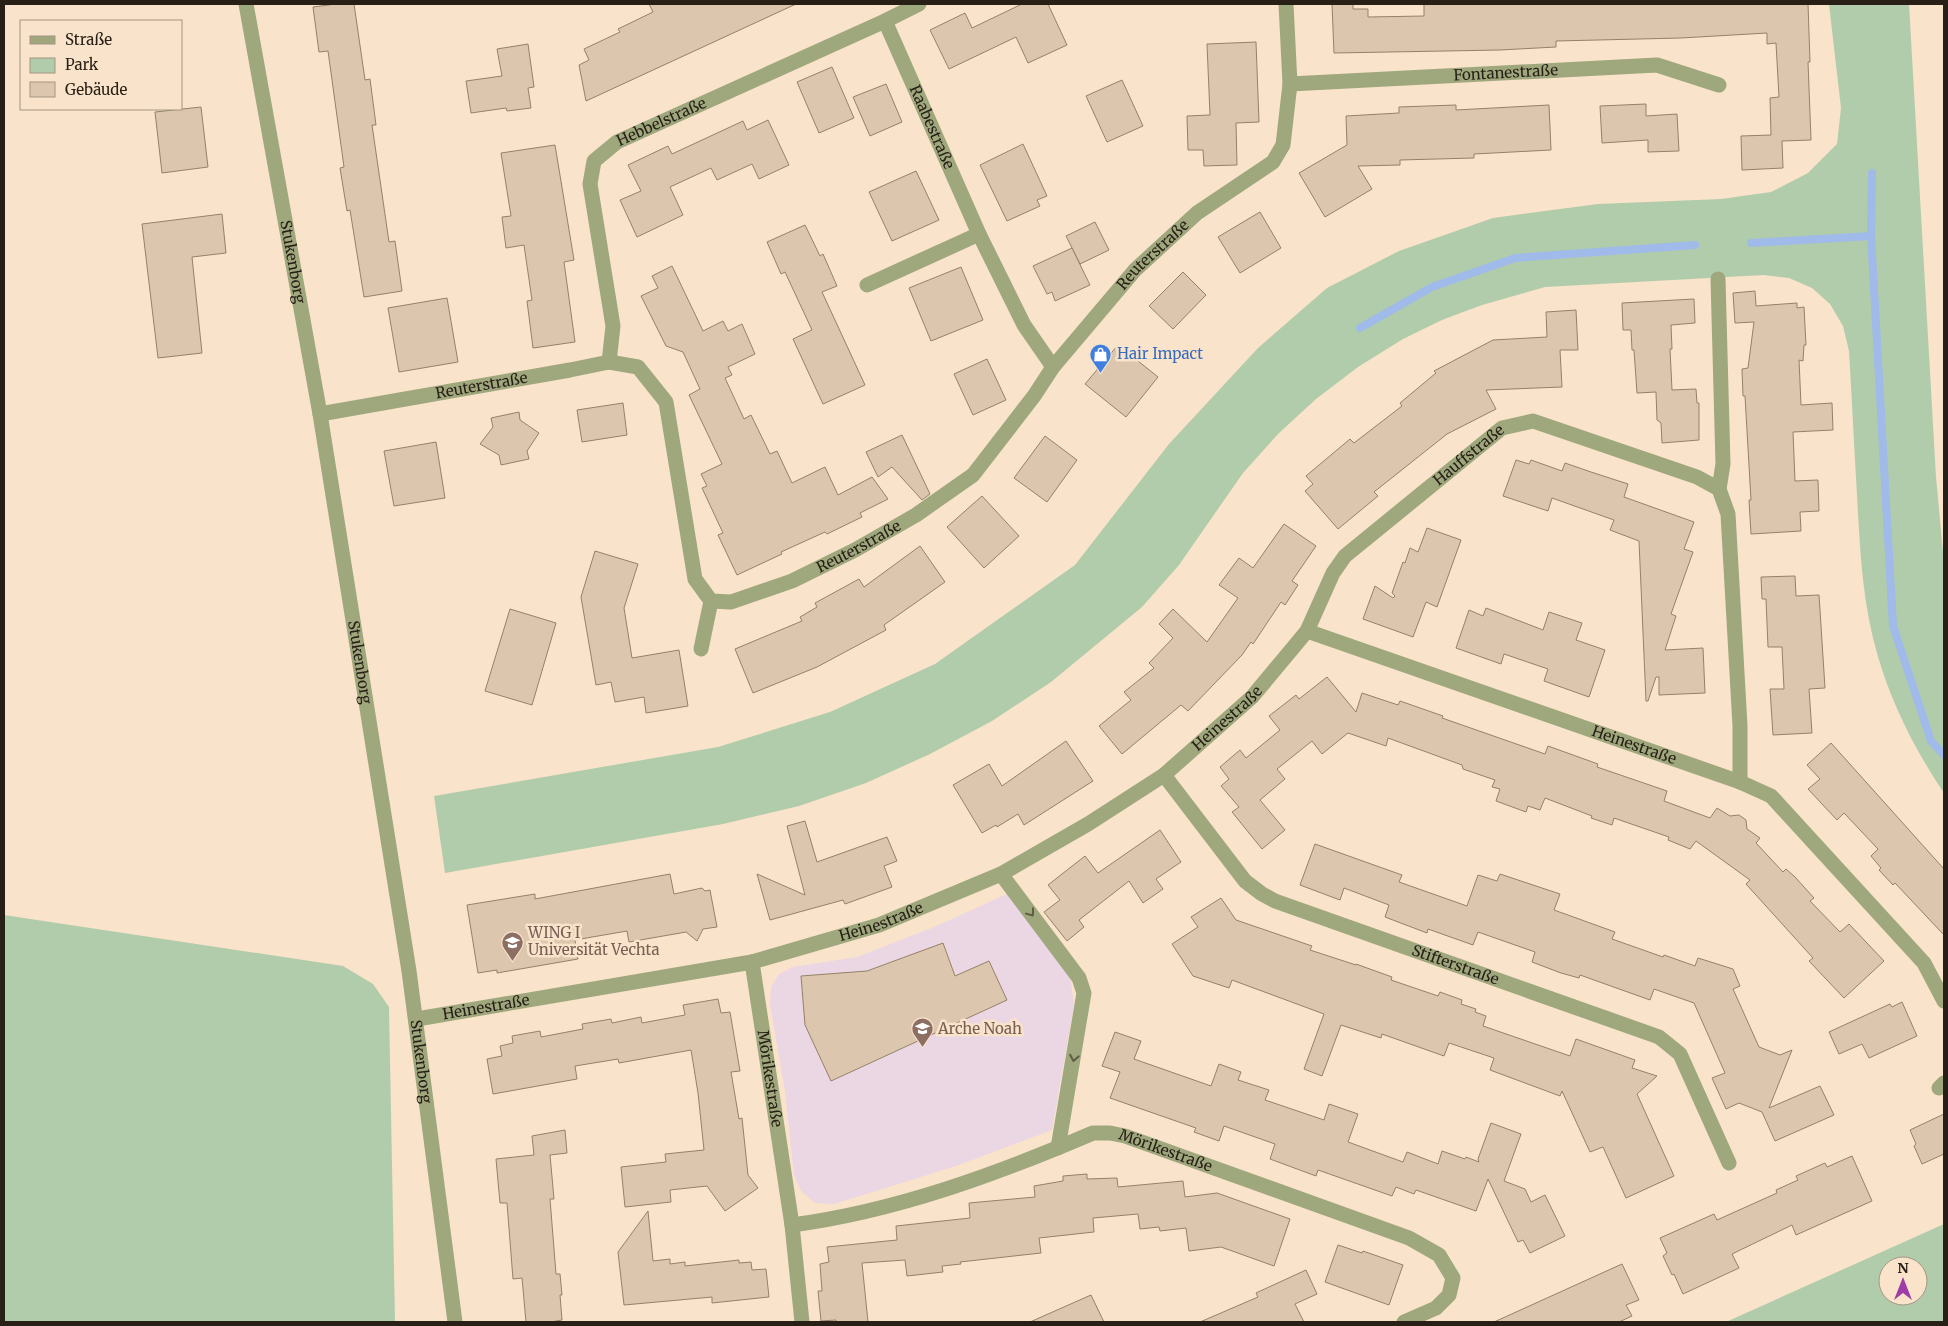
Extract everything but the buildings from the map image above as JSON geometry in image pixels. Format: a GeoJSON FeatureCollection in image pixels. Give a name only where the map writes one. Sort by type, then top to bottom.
{"type":"FeatureCollection","features":[{"type":"Feature","properties":{"kind":"street","name":"Stukenborg"},"geometry":{"type":"LineString","coordinates":[[246,4],[320,414],[417,1019],[455,1322]]}},
{"type":"Feature","properties":{"kind":"street","name":"Hebbelstraße"},"geometry":{"type":"LineString","coordinates":[[608,362],[613,326],[590,184],[594,161],[617,142],[919,4]]}},
{"type":"Feature","properties":{"kind":"street","name":"Reuterstraße"},"geometry":{"type":"LineString","coordinates":[[320,414],[608,362],[638,367],[666,402],[695,579],[711,600],[731,602],[792,580],[855,550],[916,515],[973,475],[1034,396],[1052,366],[1136,270],[1197,213],[1273,162],[1284,145],[1290,84],[1286,4]]}},
{"type":"Feature","properties":{"kind":"street","name":"Raabestraße"},"geometry":{"type":"LineString","coordinates":[[885,21],[979,234],[1024,325],[1052,366]]}},
{"type":"Feature","properties":{"kind":"street","name":"Fontanestraße"},"geometry":{"type":"LineString","coordinates":[[1290,84],[1657,65],[1718,85]]}},
{"type":"Feature","properties":{"kind":"street"},"geometry":{"type":"LineString","coordinates":[[867,285],[979,234]]}},
{"type":"Feature","properties":{"kind":"street"},"geometry":{"type":"LineString","coordinates":[[1718,279],[1723,464],[1719,489],[1728,514],[1740,726],[1740,782]]}},
{"type":"Feature","properties":{"kind":"street","name":"Hauffstraße"},"geometry":{"type":"LineString","coordinates":[[1307,631],[1333,573],[1345,556],[1502,428],[1533,421],[1697,477],[1719,489]]}},
{"type":"Feature","properties":{"kind":"street"},"geometry":{"type":"LineString","coordinates":[[701,649],[711,600]]}},
{"type":"Feature","properties":{"kind":"street","name":"Heinestraße"},"geometry":{"type":"LineString","coordinates":[[417,1019],[752,962],[879,925],[1002,874],[1088,824],[1164,775],[1252,697],[1307,631],[1740,782],[1771,796],[1924,963],[1944,1002]]}},
{"type":"Feature","properties":{"kind":"street","name":"Stifterstraße"},"geometry":{"type":"LineString","coordinates":[[1164,775],[1245,881],[1275,901],[1659,1038],[1680,1054],[1729,1163]]}},
{"type":"Feature","properties":{"kind":"street"},"geometry":{"type":"LineString","coordinates":[[1002,874],[1079,978],[1084,993],[1058,1148]]}},
{"type":"Feature","properties":{"kind":"street","name":"Mörikestraße"},"geometry":{"type":"LineString","coordinates":[[752,962],[792,1225],[802,1322]]}},
{"type":"Feature","properties":{"kind":"street","name":"Mörikestraße"},"geometry":{"type":"LineString","coordinates":[[792,1225],[829,1220],[938,1192],[1058,1148],[1093,1133],[1110,1133],[1126,1136],[1409,1238],[1439,1255],[1453,1278],[1449,1295],[1436,1308],[1404,1322]]}},
{"type":"Feature","properties":{"kind":"shaded area","name":"Arche Noah"},"geometry":{"type":"Polygon","coordinates":[[[1007,894],[1070,976],[1074,1004],[1052,1130],[956,1166],[834,1204],[815,1203],[801,1191],[794,1175],[785,1091],[770,1004],[771,987],[779,974],[793,967],[857,957],[932,928],[1007,894]]]}},
{"type":"Feature","properties":{"kind":"green space"},"geometry":{"type":"Polygon","coordinates":[[[1829,4],[1909,4],[1936,477],[1944,563],[1944,793],[1923,760],[1905,726],[1889,690],[1872,633],[1862,575],[1849,351],[1843,326],[1830,304],[1812,288],[1789,278],[1764,275],[1545,287],[1482,305],[1442,320],[1403,339],[1358,367],[1316,399],[1278,434],[1243,473],[1179,565],[1142,607],[1051,682],[992,721],[930,754],[866,783],[799,806],[723,824],[445,873],[434,796],[718,747],[830,712],[935,664],[1075,565],[1169,444],[1258,348],[1327,288],[1399,251],[1493,218],[1598,204],[1721,199],[1771,192],[1808,173],[1837,144],[1841,108],[1829,4]]]}},
{"type":"Feature","properties":{"kind":"green space"},"geometry":{"type":"Polygon","coordinates":[[[4,915],[343,966],[373,984],[389,1007],[395,1322],[4,1322],[4,915]]]}},
{"type":"Feature","properties":{"kind":"green space"},"geometry":{"type":"Polygon","coordinates":[[[1944,1224],[1944,1322],[1726,1322],[1944,1224]]]}},
{"type":"Feature","properties":{"kind":"waterway"},"geometry":{"type":"LineString","coordinates":[[1872,173],[1871,236],[1893,626],[1931,741],[1944,755]]}},
{"type":"Feature","properties":{"kind":"waterway"},"geometry":{"type":"LineString","coordinates":[[1751,243],[1871,236]]}},
{"type":"Feature","properties":{"kind":"waterway"},"geometry":{"type":"LineString","coordinates":[[1360,328],[1432,287],[1515,258],[1695,245]]}},
{"type":"Feature","properties":{"kind":"place","name":"Hair Impact"},"geometry":{"type":"Point","coordinates":[1101,373]}},
{"type":"Feature","properties":{"kind":"place","name":"WING I Universität Vechta"},"geometry":{"type":"Point","coordinates":[512,961]}},
{"type":"Feature","properties":{"kind":"place","name":"Arche Noah"},"geometry":{"type":"Point","coordinates":[922,1048]}}]}
